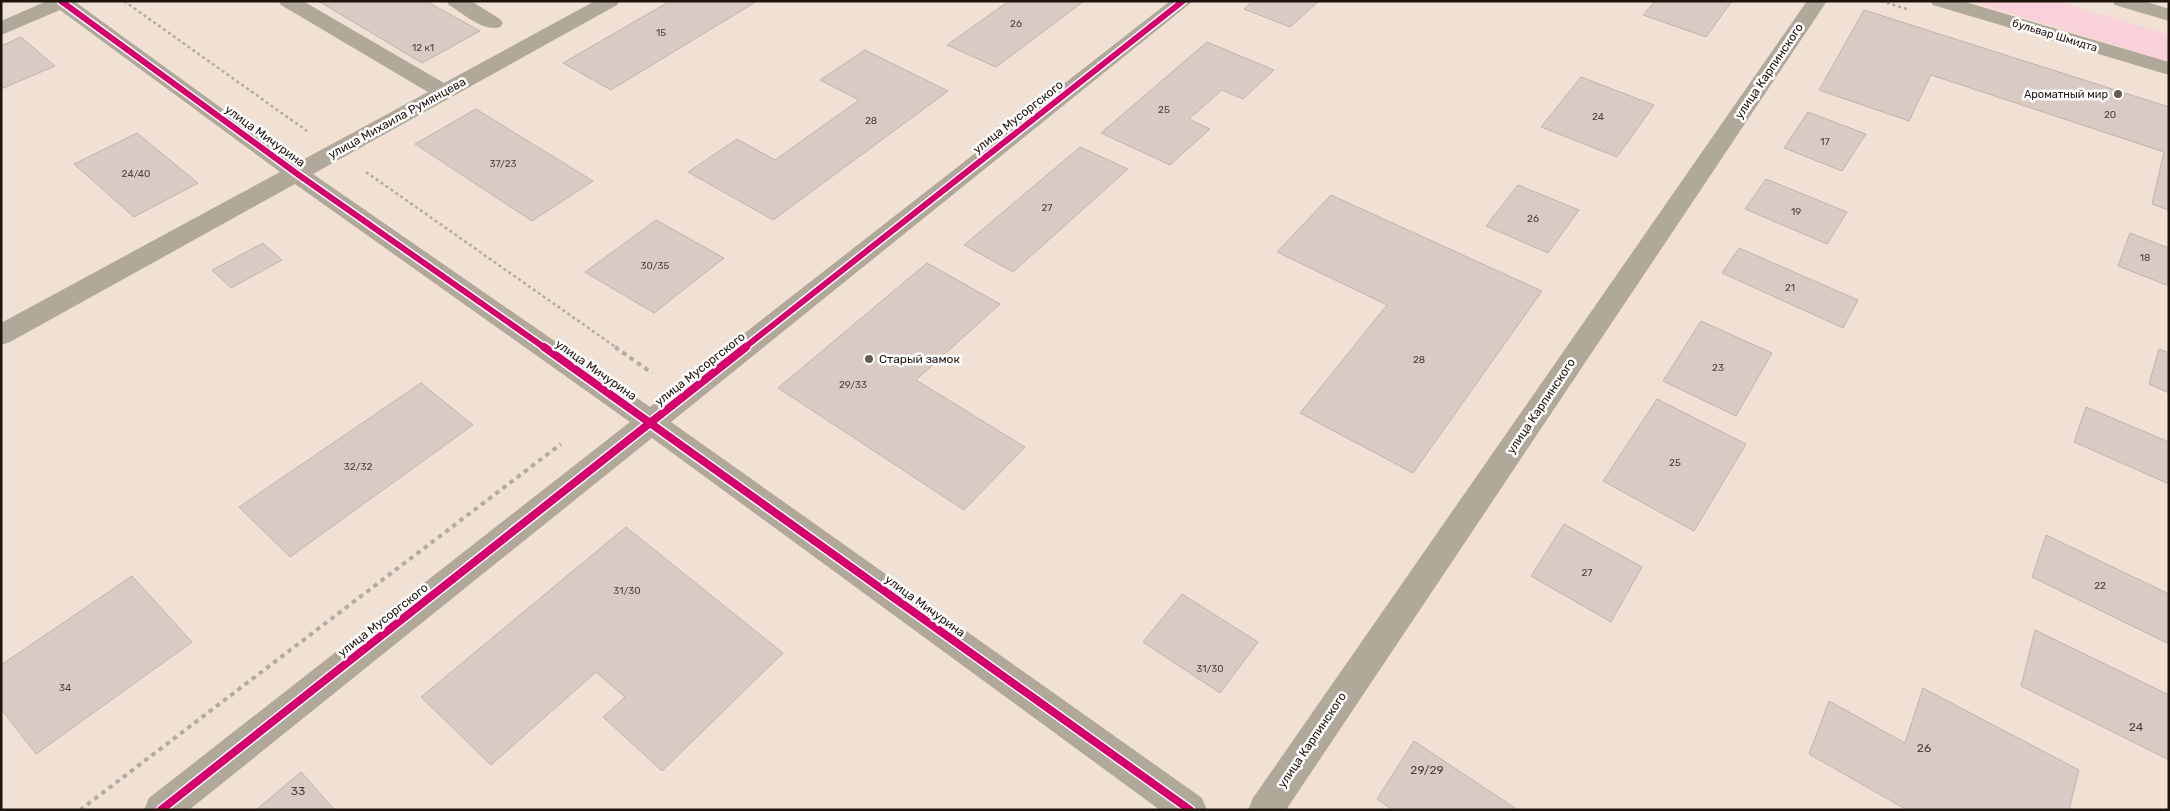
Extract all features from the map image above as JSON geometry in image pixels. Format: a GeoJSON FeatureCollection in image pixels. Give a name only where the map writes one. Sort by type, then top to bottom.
{"type":"FeatureCollection","features":[{"type":"Feature","properties":{"kind":"street"},"geometry":{"type":"LineString","coordinates":[[288,1],[444,92]]}},
{"type":"Feature","properties":{"kind":"street"},"geometry":{"type":"LineString","coordinates":[[456,1],[493,23]]}},
{"type":"Feature","properties":{"kind":"street","name":"улица Михаила Румянцева"},"geometry":{"type":"LineString","coordinates":[[1,335],[610,1]]}},
{"type":"Feature","properties":{"kind":"street","name":"улица Мусоргского"},"geometry":{"type":"LineString","coordinates":[[161,810],[1182,1]]}},
{"type":"Feature","properties":{"kind":"street","name":"улица Карпинского"},"geometry":{"type":"LineString","coordinates":[[1265,810],[1817,1]]}},
{"type":"Feature","properties":{"kind":"street","name":"бульвар Шмидта"},"geometry":{"type":"LineString","coordinates":[[1940,1],[2169,70]]}},
{"type":"Feature","properties":{"kind":"street"},"geometry":{"type":"LineString","coordinates":[[2122,1],[2169,15]]}},
{"type":"Feature","properties":{"kind":"street"},"geometry":{"type":"LineString","coordinates":[[1,29],[62,2]]}},
{"type":"Feature","properties":{"kind":"street","name":"улица Мичурина"},"geometry":{"type":"LineString","coordinates":[[62,2],[296,173],[650,422],[1190,810]]}},
{"type":"Feature","properties":{"kind":"path"},"geometry":{"type":"LineString","coordinates":[[124,1],[652,373]]}},
{"type":"Feature","properties":{"kind":"shaded area"},"geometry":{"type":"Polygon","coordinates":[[[1971,1],[2057,1],[2169,35],[2169,62],[1971,1]]]}},
{"type":"Feature","properties":{"kind":"building"},"geometry":{"type":"Polygon","coordinates":[[[318,1],[426,1],[480,31],[422,63],[318,1]]]}},
{"type":"Feature","properties":{"kind":"building"},"geometry":{"type":"Polygon","coordinates":[[[670,1],[757,1],[611,90],[563,63],[670,1]]]}},
{"type":"Feature","properties":{"kind":"building"},"geometry":{"type":"Polygon","coordinates":[[[1009,1],[1084,1],[996,67],[947,45],[1009,1]]]}},
{"type":"Feature","properties":{"kind":"building"},"geometry":{"type":"Polygon","coordinates":[[[1253,1],[1319,1],[1290,27],[1244,9],[1253,1]]]}},
{"type":"Feature","properties":{"kind":"building"},"geometry":{"type":"Polygon","coordinates":[[[1655,1],[1732,1],[1706,37],[1643,15],[1655,1]]]}},
{"type":"Feature","properties":{"kind":"building"},"geometry":{"type":"Polygon","coordinates":[[[1864,10],[2169,107],[2169,210],[2152,204],[2164,152],[1931,75],[1909,121],[1819,90],[1864,10]]]}},
{"type":"Feature","properties":{"kind":"building"},"geometry":{"type":"Polygon","coordinates":[[[21,37],[55,66],[1,89],[1,46],[21,37]]]}},
{"type":"Feature","properties":{"kind":"building"},"geometry":{"type":"Polygon","coordinates":[[[1207,42],[1274,70],[1243,99],[1222,90],[1189,119],[1210,129],[1170,165],[1101,133],[1207,42]]]}},
{"type":"Feature","properties":{"kind":"building"},"geometry":{"type":"Polygon","coordinates":[[[865,50],[948,91],[773,220],[688,172],[737,139],[775,160],[859,100],[820,80],[865,50]]]}},
{"type":"Feature","properties":{"kind":"building"},"geometry":{"type":"Polygon","coordinates":[[[1581,77],[1654,105],[1617,157],[1541,127],[1581,77]]]}},
{"type":"Feature","properties":{"kind":"building"},"geometry":{"type":"Polygon","coordinates":[[[476,109],[593,181],[532,221],[415,144],[476,109]]]}},
{"type":"Feature","properties":{"kind":"building"},"geometry":{"type":"Polygon","coordinates":[[[1808,112],[1866,134],[1842,171],[1784,148],[1808,112]]]}},
{"type":"Feature","properties":{"kind":"building"},"geometry":{"type":"Polygon","coordinates":[[[137,133],[198,183],[134,217],[74,164],[137,133]]]}},
{"type":"Feature","properties":{"kind":"building"},"geometry":{"type":"Polygon","coordinates":[[[1080,147],[1128,169],[1013,272],[964,245],[1080,147]]]}},
{"type":"Feature","properties":{"kind":"building"},"geometry":{"type":"Polygon","coordinates":[[[1766,179],[1847,212],[1827,244],[1745,209],[1766,179]]]}},
{"type":"Feature","properties":{"kind":"building"},"geometry":{"type":"Polygon","coordinates":[[[1518,185],[1579,210],[1548,253],[1486,226],[1518,185]]]}},
{"type":"Feature","properties":{"kind":"building"},"geometry":{"type":"Polygon","coordinates":[[[1331,195],[1542,291],[1413,473],[1300,413],[1387,305],[1277,252],[1331,195]]]}},
{"type":"Feature","properties":{"kind":"building"},"geometry":{"type":"Polygon","coordinates":[[[656,220],[724,258],[654,313],[585,272],[656,220]]]}},
{"type":"Feature","properties":{"kind":"building"},"geometry":{"type":"Polygon","coordinates":[[[2130,233],[2169,248],[2169,286],[2118,266],[2130,233]]]}},
{"type":"Feature","properties":{"kind":"building"},"geometry":{"type":"Polygon","coordinates":[[[263,243],[282,260],[231,288],[212,270],[263,243]]]}},
{"type":"Feature","properties":{"kind":"building"},"geometry":{"type":"Polygon","coordinates":[[[1739,248],[1858,300],[1843,328],[1722,273],[1739,248]]]}},
{"type":"Feature","properties":{"kind":"building"},"geometry":{"type":"Polygon","coordinates":[[[927,263],[1000,304],[916,380],[1025,447],[964,510],[778,388],[927,263]]]}},
{"type":"Feature","properties":{"kind":"building"},"geometry":{"type":"Polygon","coordinates":[[[1701,321],[1772,353],[1736,416],[1663,381],[1701,321]]]}},
{"type":"Feature","properties":{"kind":"building"},"geometry":{"type":"Polygon","coordinates":[[[2159,349],[2169,353],[2169,393],[2149,384],[2159,349]]]}},
{"type":"Feature","properties":{"kind":"building"},"geometry":{"type":"Polygon","coordinates":[[[421,383],[473,425],[290,557],[239,507],[421,383]]]}},
{"type":"Feature","properties":{"kind":"building"},"geometry":{"type":"Polygon","coordinates":[[[1657,399],[1746,444],[1694,531],[1603,481],[1657,399]]]}},
{"type":"Feature","properties":{"kind":"building"},"geometry":{"type":"Polygon","coordinates":[[[2086,407],[2169,442],[2169,484],[2074,442],[2086,407]]]}},
{"type":"Feature","properties":{"kind":"building"},"geometry":{"type":"Polygon","coordinates":[[[1564,524],[1642,567],[1611,622],[1531,576],[1564,524]]]}},
{"type":"Feature","properties":{"kind":"building"},"geometry":{"type":"Polygon","coordinates":[[[626,527],[783,653],[662,771],[603,717],[625,697],[596,672],[491,765],[421,697],[626,527]]]}},
{"type":"Feature","properties":{"kind":"building"},"geometry":{"type":"Polygon","coordinates":[[[2046,535],[2169,594],[2169,644],[2032,577],[2046,535]]]}},
{"type":"Feature","properties":{"kind":"building"},"geometry":{"type":"Polygon","coordinates":[[[132,576],[192,642],[36,754],[1,709],[1,665],[132,576]]]}},
{"type":"Feature","properties":{"kind":"building"},"geometry":{"type":"Polygon","coordinates":[[[1182,594],[1258,642],[1220,693],[1143,642],[1182,594]]]}},
{"type":"Feature","properties":{"kind":"building"},"geometry":{"type":"Polygon","coordinates":[[[2035,630],[2169,695],[2169,760],[2021,686],[2035,630]]]}},
{"type":"Feature","properties":{"kind":"building"},"geometry":{"type":"Polygon","coordinates":[[[1923,688],[2079,770],[2069,810],[1907,810],[1809,754],[1829,701],[1905,743],[1923,688]]]}},
{"type":"Feature","properties":{"kind":"building"},"geometry":{"type":"Polygon","coordinates":[[[1414,741],[1518,810],[1393,810],[1377,799],[1414,741]]]}},
{"type":"Feature","properties":{"kind":"building"},"geometry":{"type":"Polygon","coordinates":[[[301,772],[335,810],[256,810],[301,772]]]}},
{"type":"Feature","properties":{"kind":"cycle path"},"geometry":{"type":"LineString","coordinates":[[61,1],[296,173],[680,443],[1190,810]]}},
{"type":"Feature","properties":{"kind":"cycle path"},"geometry":{"type":"LineString","coordinates":[[161,810],[1183,1]]}},
{"type":"Feature","properties":{"kind":"place","name":"Ароматный мир"},"geometry":{"type":"Point","coordinates":[2118,94]}},
{"type":"Feature","properties":{"kind":"place","name":"Старый замок"},"geometry":{"type":"Point","coordinates":[869,359]}}]}
